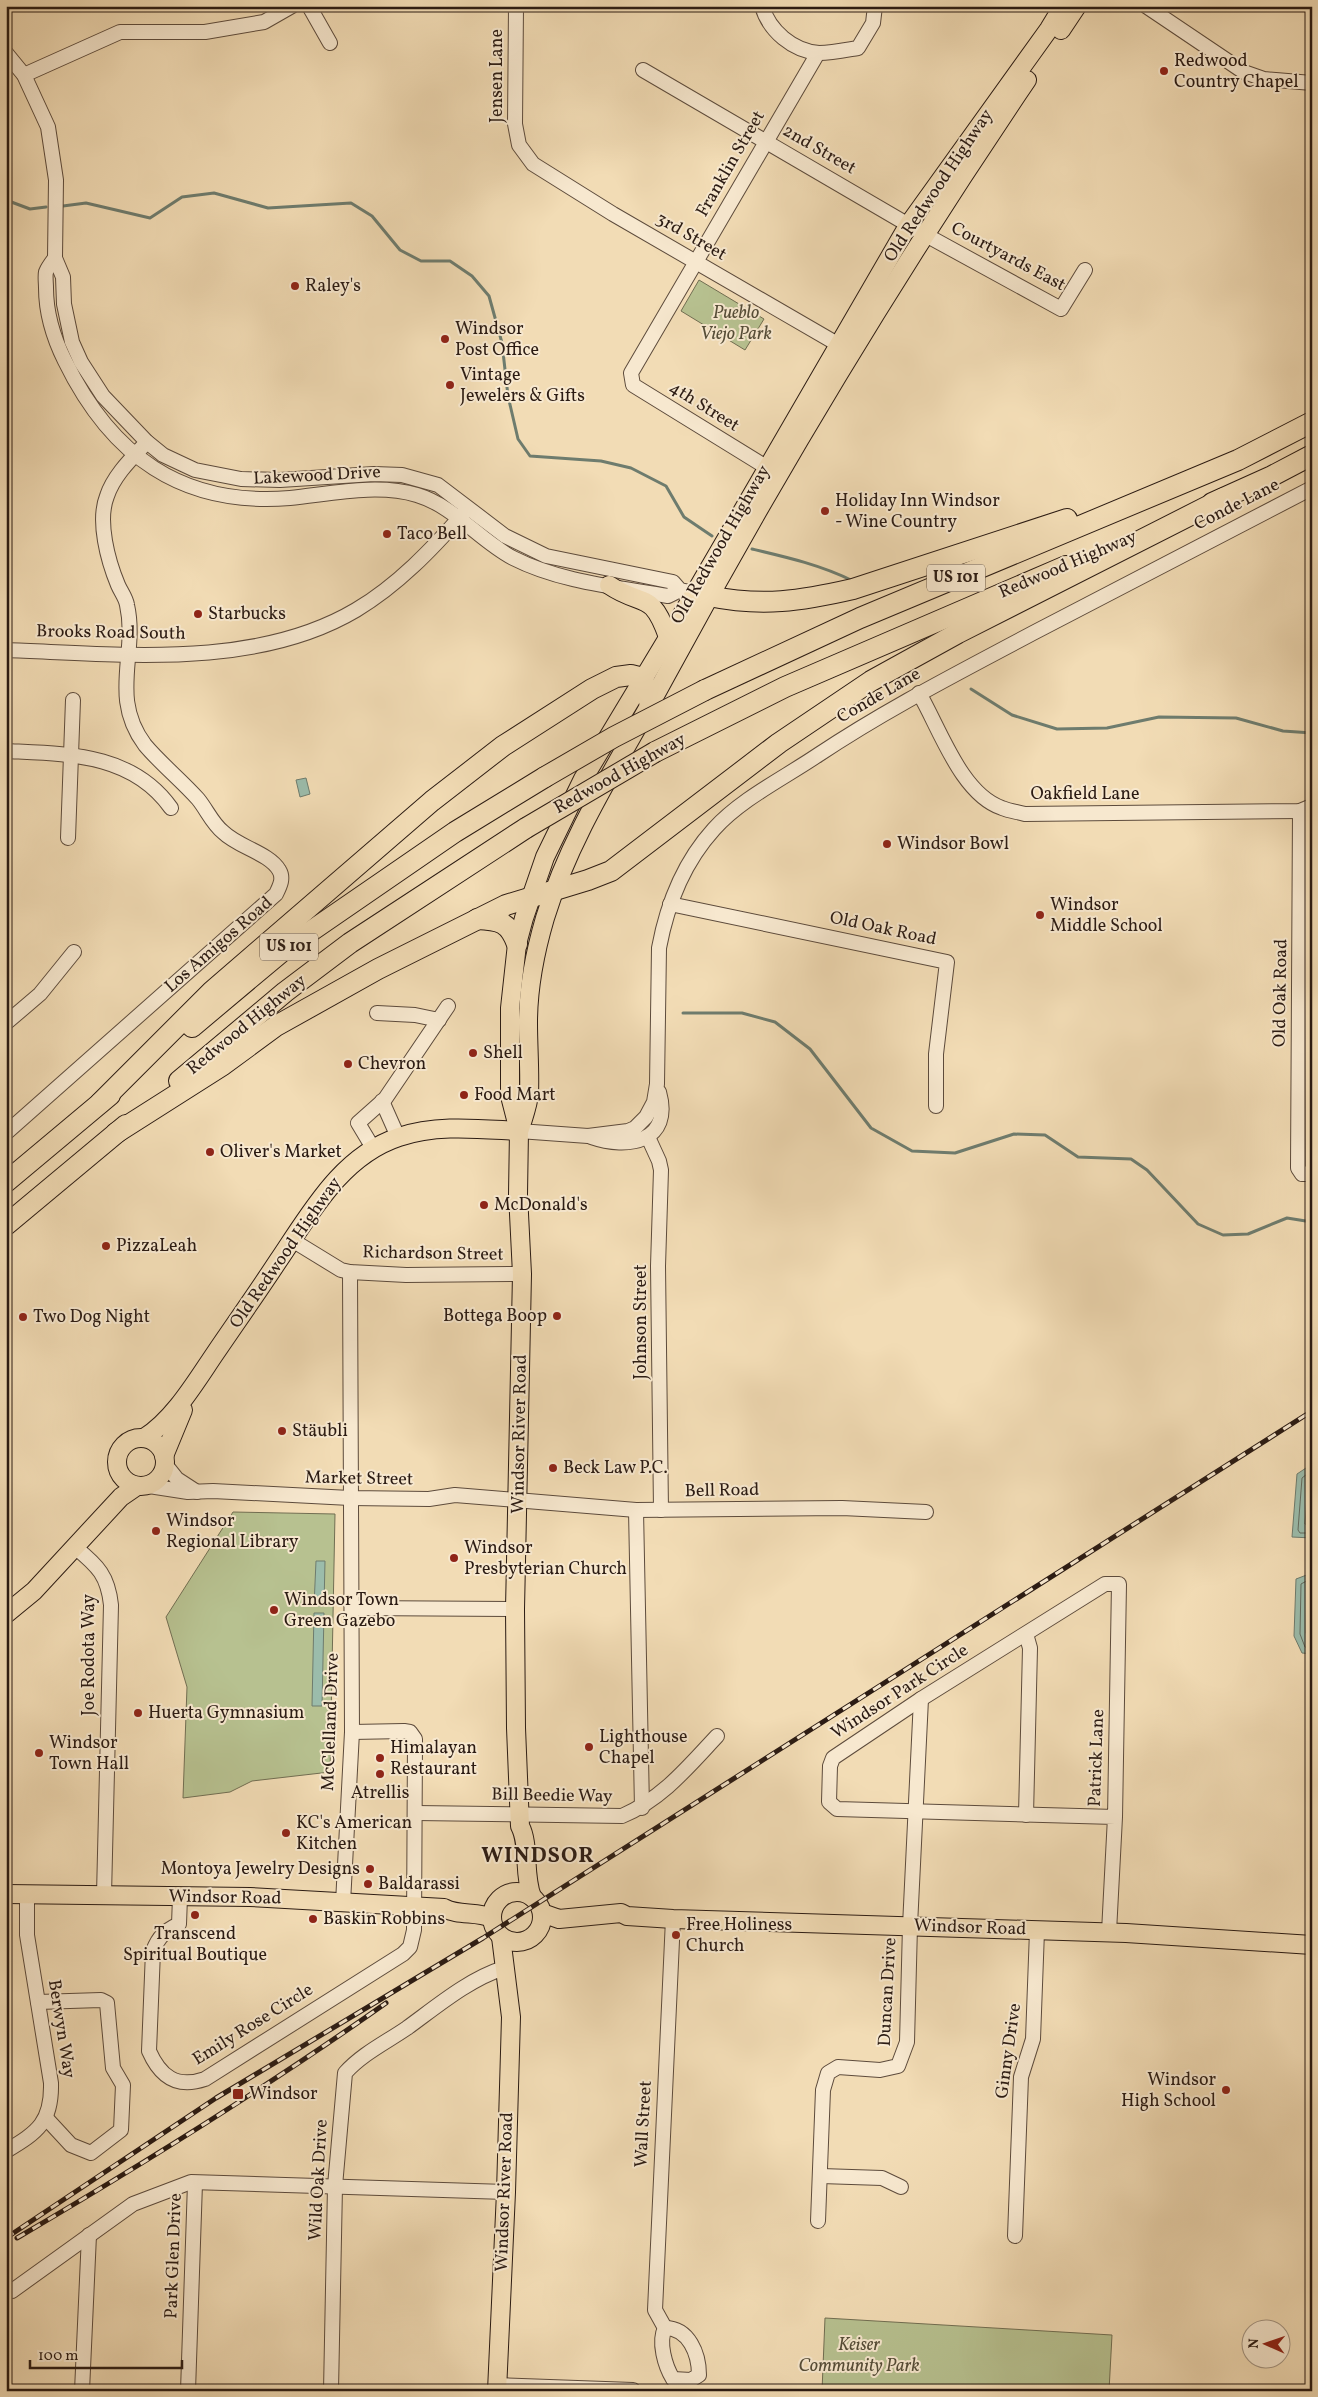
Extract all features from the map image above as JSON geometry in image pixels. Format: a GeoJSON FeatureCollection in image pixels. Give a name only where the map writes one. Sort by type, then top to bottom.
{"type":"FeatureCollection","features":[{"type":"Feature","properties":{"kind":"highway","name":"Redwood Highway"},"geometry":{"type":"LineString","coordinates":[[6,1182],[285,949],[455,832],[545,777],[614,737],[706,690],[860,618],[1238,460],[1312,422]]}},
{"type":"Feature","properties":{"kind":"highway","name":"Redwood Highway"},"geometry":{"type":"LineString","coordinates":[[6,1224],[285,992],[343,949],[526,828],[655,752],[847,660],[1224,498],[1312,455]]}},
{"type":"Feature","properties":{"kind":"highway"},"geometry":{"type":"LineString","coordinates":[[695,593],[755,602],[790,602],[853,589],[1209,472]]}},
{"type":"Feature","properties":{"kind":"highway"},"geometry":{"type":"LineString","coordinates":[[116,1133],[223,1065],[276,1026],[378,969],[506,905],[612,871],[778,743],[871,681],[958,633],[1224,498]]}},
{"type":"Feature","properties":{"kind":"highway"},"geometry":{"type":"LineString","coordinates":[[100,1103],[212,991],[432,801],[503,746],[592,689],[616,677],[631,675],[643,678],[650,705]]}},
{"type":"Feature","properties":{"kind":"highway"},"geometry":{"type":"LineString","coordinates":[[477,919],[495,919],[505,924],[513,932],[517,944]]}},
{"type":"Feature","properties":{"kind":"main road","name":"Old Redwood Highway"},"geometry":{"type":"LineString","coordinates":[[519,1132],[510,1096],[510,1008],[517,944],[530,897],[564,816],[583,779],[643,678],[845,349],[908,224],[1049,30],[1063,6]]}},
{"type":"Feature","properties":{"kind":"main road","name":"Old Redwood Highway"},"geometry":{"type":"LineString","coordinates":[[519,1132],[529,1097],[530,987],[545,918],[570,852],[650,705],[695,593],[766,467],[1077,6]]}},
{"type":"Feature","properties":{"kind":"main road"},"geometry":{"type":"LineString","coordinates":[[609,585],[621,594],[641,598],[653,606],[659,615],[668,638]]}},
{"type":"Feature","properties":{"kind":"main road","name":"Old Redwood Highway"},"geometry":{"type":"LineString","coordinates":[[144,1438],[160,1428],[192,1389],[292,1240],[328,1190],[356,1161],[373,1148],[398,1137],[434,1129],[519,1132]]}},
{"type":"Feature","properties":{"kind":"main road","name":"Windsor River Road"},"geometry":{"type":"LineString","coordinates":[[506,1896],[516,1866],[516,1833],[519,1820],[515,1609],[519,1500],[522,1274],[518,1202],[519,1132]]}},
{"type":"Feature","properties":{"kind":"main road","name":"Old Redwood Highway"},"geometry":{"type":"LineString","coordinates":[[165,1460],[192,1389]]}},
{"type":"Feature","properties":{"kind":"main road"},"geometry":{"type":"LineString","coordinates":[[6,1614],[34,1591],[76,1548],[94,1524],[121,1497],[160,1478],[165,1460],[157,1444],[144,1438],[135,1439],[123,1446],[117,1460],[117,1468],[111,1488],[94,1524]]}},
{"type":"Feature","properties":{"kind":"main road"},"geometry":{"type":"LineString","coordinates":[[117,1468],[124,1480],[143,1486]]}},
{"type":"Feature","properties":{"kind":"main road","name":"Windsor River Road"},"geometry":{"type":"LineString","coordinates":[[519,1820],[524,1833],[527,1885],[532,1897]]}},
{"type":"Feature","properties":{"kind":"main road"},"geometry":{"type":"LineString","coordinates":[[521,1893],[532,1897],[542,1913],[542,1925],[536,1934],[520,1942],[512,1942],[501,1937],[496,1930],[492,1918],[495,1907],[506,1896],[521,1893]]}},
{"type":"Feature","properties":{"kind":"main road","name":"Windsor Road"},"geometry":{"type":"LineString","coordinates":[[6,1894],[250,1897],[444,1908],[450,1912],[474,1912],[492,1918]]}},
{"type":"Feature","properties":{"kind":"main road","name":"Windsor Road"},"geometry":{"type":"LineString","coordinates":[[444,1908],[450,1904],[506,1896]]}},
{"type":"Feature","properties":{"kind":"main road","name":"Windsor Road"},"geometry":{"type":"LineString","coordinates":[[542,1913],[551,1918],[559,1919],[621,1913],[627,1916],[672,1919],[1109,1932],[1312,1945]]}},
{"type":"Feature","properties":{"kind":"main road","name":"Windsor Road"},"geometry":{"type":"LineString","coordinates":[[536,1934],[621,1920],[627,1916]]}},
{"type":"Feature","properties":{"kind":"main road","name":"Windsor River Road"},"geometry":{"type":"LineString","coordinates":[[501,1937],[506,1986],[509,1992]]}},
{"type":"Feature","properties":{"kind":"main road","name":"Windsor River Road"},"geometry":{"type":"LineString","coordinates":[[497,2388],[506,2192],[511,2018],[509,1992],[513,1960],[520,1942]]}},
{"type":"Feature","properties":{"kind":"street"},"geometry":{"type":"LineString","coordinates":[[24,74],[120,32],[205,32],[264,22],[292,6]]}},
{"type":"Feature","properties":{"kind":"street"},"geometry":{"type":"LineString","coordinates":[[308,6],[330,43]]}},
{"type":"Feature","properties":{"kind":"street","name":"Jensen Lane"},"geometry":{"type":"LineString","coordinates":[[516,6],[515,124],[519,145]]}},
{"type":"Feature","properties":{"kind":"street"},"geometry":{"type":"LineString","coordinates":[[762,6],[765,16],[788,43],[818,53],[858,48],[874,23],[875,6]]}},
{"type":"Feature","properties":{"kind":"street"},"geometry":{"type":"LineString","coordinates":[[1146,6],[1244,72],[1279,82],[1312,83]]}},
{"type":"Feature","properties":{"kind":"street","name":"Lakewood Drive"},"geometry":{"type":"LineString","coordinates":[[6,53],[24,74],[48,127],[56,180],[55,258],[63,277],[64,304],[72,342],[81,362],[103,396],[147,442],[163,455],[195,470],[241,479],[280,480],[374,474],[402,475],[438,485],[453,494],[505,536],[546,556],[673,582],[695,593]]}},
{"type":"Feature","properties":{"kind":"street","name":"Franklin Street"},"geometry":{"type":"LineString","coordinates":[[631,373],[818,53]]}},
{"type":"Feature","properties":{"kind":"street","name":"2nd Street"},"geometry":{"type":"LineString","coordinates":[[643,70],[924,234]]}},
{"type":"Feature","properties":{"kind":"street","name":"3rd Street"},"geometry":{"type":"LineString","coordinates":[[519,145],[533,164],[613,214],[845,349]]}},
{"type":"Feature","properties":{"kind":"street","name":"Courtyards East"},"geometry":{"type":"LineString","coordinates":[[924,234],[1061,309],[1085,270]]}},
{"type":"Feature","properties":{"kind":"street","name":"Lakewood Drive"},"geometry":{"type":"LineString","coordinates":[[55,258],[46,272],[46,303],[51,329],[58,348],[82,395],[117,438],[135,455],[146,464],[180,484],[230,497],[265,499],[378,490],[414,494],[438,502],[489,544],[536,568],[567,577],[668,596],[695,593]]}},
{"type":"Feature","properties":{"kind":"street","name":"4th Street"},"geometry":{"type":"LineString","coordinates":[[631,373],[633,385],[766,467]]}},
{"type":"Feature","properties":{"kind":"street","name":"Los Amigos Road"},"geometry":{"type":"LineString","coordinates":[[6,1133],[276,894],[280,886],[280,872],[276,866],[269,860],[235,843],[222,832],[199,801],[144,743],[132,719],[125,680],[128,655],[128,605],[109,561],[104,521],[106,497],[124,465],[147,442]]}},
{"type":"Feature","properties":{"kind":"street","name":"Conde Lane"},"geometry":{"type":"LineString","coordinates":[[588,1136],[604,1142],[637,1143],[648,1137],[657,1126],[661,1111],[657,1084],[659,948],[670,904],[686,867],[714,829],[733,812],[852,732],[918,694],[1312,488]]}},
{"type":"Feature","properties":{"kind":"street","name":"Brooks Road South"},"geometry":{"type":"LineString","coordinates":[[6,650],[128,655],[182,654],[244,647],[293,636],[356,610],[401,578],[468,508]]}},
{"type":"Feature","properties":{"kind":"street","name":"Oakfield Lane"},"geometry":{"type":"LineString","coordinates":[[918,694],[964,777],[982,796],[1001,808],[1025,814],[1306,808]]}},
{"type":"Feature","properties":{"kind":"street"},"geometry":{"type":"LineString","coordinates":[[68,838],[73,700]]}},
{"type":"Feature","properties":{"kind":"street"},"geometry":{"type":"LineString","coordinates":[[6,752],[71,754],[109,762],[151,785],[162,795],[171,808]]}},
{"type":"Feature","properties":{"kind":"street","name":"Old Oak Road"},"geometry":{"type":"LineString","coordinates":[[1306,808],[1306,1012],[1298,1168],[1307,1174]]}},
{"type":"Feature","properties":{"kind":"street","name":"Old Oak Road"},"geometry":{"type":"LineString","coordinates":[[670,904],[947,962],[936,1054],[936,1106]]}},
{"type":"Feature","properties":{"kind":"street"},"geometry":{"type":"LineString","coordinates":[[6,1023],[40,994],[74,952]]}},
{"type":"Feature","properties":{"kind":"street"},"geometry":{"type":"LineString","coordinates":[[373,1148],[358,1123],[382,1101],[448,1006]]}},
{"type":"Feature","properties":{"kind":"street"},"geometry":{"type":"LineString","coordinates":[[378,1013],[415,1015],[439,1020]]}},
{"type":"Feature","properties":{"kind":"street","name":"Conde Lane"},"geometry":{"type":"LineString","coordinates":[[519,1132],[588,1136],[635,1128],[646,1118],[650,1110],[657,1084]]}},
{"type":"Feature","properties":{"kind":"street"},"geometry":{"type":"LineString","coordinates":[[382,1101],[398,1137]]}},
{"type":"Feature","properties":{"kind":"street","name":"Johnson Street"},"geometry":{"type":"LineString","coordinates":[[648,1137],[661,1170],[658,1266],[661,1510]]}},
{"type":"Feature","properties":{"kind":"street","name":"Richardson Street"},"geometry":{"type":"LineString","coordinates":[[292,1240],[341,1270],[350,1272],[406,1275],[522,1274]]}},
{"type":"Feature","properties":{"kind":"street","name":"McClelland Drive"},"geometry":{"type":"LineString","coordinates":[[343,1903],[352,1732],[353,1608],[350,1498],[350,1272]]}},
{"type":"Feature","properties":{"kind":"street"},"geometry":{"type":"LineString","coordinates":[[165,1460],[177,1479],[198,1492]]}},
{"type":"Feature","properties":{"kind":"street","name":"Market Street"},"geometry":{"type":"LineString","coordinates":[[143,1486],[178,1492],[213,1491],[247,1495],[429,1499],[455,1495],[519,1500]]}},
{"type":"Feature","properties":{"kind":"street","name":"Bell Road"},"geometry":{"type":"LineString","coordinates":[[519,1500],[636,1510],[833,1508],[926,1512]]}},
{"type":"Feature","properties":{"kind":"street"},"geometry":{"type":"LineString","coordinates":[[636,1510],[642,1808]]}},
{"type":"Feature","properties":{"kind":"street","name":"Joe Rodota Way"},"geometry":{"type":"LineString","coordinates":[[76,1548],[102,1572],[109,1590],[111,1606],[104,1895]]}},
{"type":"Feature","properties":{"kind":"street","name":"Windsor Park Circle"},"geometry":{"type":"LineString","coordinates":[[1114,1817],[837,1809],[829,1802],[830,1766],[833,1758],[921,1699],[1105,1584],[1119,1584]]}},
{"type":"Feature","properties":{"kind":"street","name":"Patrick Lane"},"geometry":{"type":"LineString","coordinates":[[1109,1932],[1114,1817],[1119,1584]]}},
{"type":"Feature","properties":{"kind":"street"},"geometry":{"type":"LineString","coordinates":[[353,1608],[515,1609]]}},
{"type":"Feature","properties":{"kind":"street"},"geometry":{"type":"LineString","coordinates":[[1026,1634],[1030,1648],[1026,1815]]}},
{"type":"Feature","properties":{"kind":"street","name":"Duncan Drive"},"geometry":{"type":"LineString","coordinates":[[818,2221],[823,2090],[828,2073],[838,2067],[880,2070],[898,2066],[903,2057],[907,2042],[910,1926],[921,1699]]}},
{"type":"Feature","properties":{"kind":"street"},"geometry":{"type":"LineString","coordinates":[[352,1732],[410,1732],[415,1739],[415,1906]]}},
{"type":"Feature","properties":{"kind":"street","name":"Bill Beedie Way"},"geometry":{"type":"LineString","coordinates":[[416,1813],[519,1820],[622,1816],[642,1808],[668,1788],[717,1736]]}},
{"type":"Feature","properties":{"kind":"street","name":"Berwyn Way"},"geometry":{"type":"LineString","coordinates":[[27,1894],[27,1935],[51,2082],[52,2100],[46,2118]]}},
{"type":"Feature","properties":{"kind":"street","name":"Emily Rose Circle"},"geometry":{"type":"LineString","coordinates":[[180,1897],[179,1924],[165,1930],[153,1950],[149,2051],[156,2066],[164,2075],[175,2080],[194,2083],[205,2079],[403,1954],[410,1947],[412,1940],[415,1906]]}},
{"type":"Feature","properties":{"kind":"street","name":"Wall Street"},"geometry":{"type":"LineString","coordinates":[[665,2328],[655,2310],[672,1919]]}},
{"type":"Feature","properties":{"kind":"street","name":"Ginny Drive"},"geometry":{"type":"LineString","coordinates":[[1015,2236],[1021,2077],[1033,2039],[1037,1931]]}},
{"type":"Feature","properties":{"kind":"street","name":"Wild Oak Drive"},"geometry":{"type":"LineString","coordinates":[[331,2391],[335,2186],[345,2073],[356,2061],[424,2015],[490,1973],[504,1968]]}},
{"type":"Feature","properties":{"kind":"street"},"geometry":{"type":"LineString","coordinates":[[6,2151],[23,2141],[46,2118],[71,2145],[90,2154],[121,2130],[123,2085],[113,2068],[107,2003],[101,2000],[38,2002]]}},
{"type":"Feature","properties":{"kind":"street"},"geometry":{"type":"LineString","coordinates":[[821,2176],[882,2178],[901,2187]]}},
{"type":"Feature","properties":{"kind":"street"},"geometry":{"type":"LineString","coordinates":[[12,2291],[133,2204],[191,2182],[506,2192]]}},
{"type":"Feature","properties":{"kind":"street","name":"Park Glen Drive"},"geometry":{"type":"LineString","coordinates":[[188,2391],[196,2183]]}},
{"type":"Feature","properties":{"kind":"street"},"geometry":{"type":"LineString","coordinates":[[82,2391],[89,2235]]}},
{"type":"Feature","properties":{"kind":"street"},"geometry":{"type":"LineString","coordinates":[[497,2388],[633,2390]]}},
{"type":"Feature","properties":{"kind":"green space","name":"Pueblo Viejo Park"},"geometry":{"type":"Polygon","coordinates":[[[699,280],[764,319],[745,350],[681,311],[699,280]]]}},
{"type":"Feature","properties":{"kind":"green space"},"geometry":{"type":"Polygon","coordinates":[[[233,1512],[335,1514],[330,1772],[252,1781],[230,1792],[183,1798],[187,1687],[166,1617],[233,1512]]]}},
{"type":"Feature","properties":{"kind":"green space","name":"Keiser Community Park"},"geometry":{"type":"Polygon","coordinates":[[[825,2318],[1112,2335],[1109,2391],[822,2391],[825,2318]]]}},
{"type":"Feature","properties":{"kind":"water"},"geometry":{"type":"Polygon","coordinates":[[[306,778],[310,794],[300,797],[296,780],[306,778]]]}},
{"type":"Feature","properties":{"kind":"water"},"geometry":{"type":"Polygon","coordinates":[[[1312,1464],[1312,1538],[1292,1537],[1297,1474],[1312,1464]]]}},
{"type":"Feature","properties":{"kind":"water"},"geometry":{"type":"Polygon","coordinates":[[[316,1561],[325,1561],[324,1606],[314,1606],[316,1561]]]}},
{"type":"Feature","properties":{"kind":"water"},"geometry":{"type":"Polygon","coordinates":[[[1312,1573],[1312,1654],[1302,1653],[1294,1636],[1296,1579],[1312,1573]]]}},
{"type":"Feature","properties":{"kind":"water"},"geometry":{"type":"Polygon","coordinates":[[[314,1613],[324,1613],[322,1706],[312,1706],[314,1613]]]}},
{"type":"Feature","properties":{"kind":"waterway"},"geometry":{"type":"LineString","coordinates":[[63,206],[86,203],[150,218],[182,197],[214,193],[268,208],[351,203],[372,216],[400,250],[421,261],[450,261],[472,276],[489,296],[502,343],[508,396],[518,439],[530,456],[601,461],[631,468],[666,486],[684,517],[712,536]]}},
{"type":"Feature","properties":{"kind":"waterway"},"geometry":{"type":"LineString","coordinates":[[6,200],[30,209],[46,207]]}},
{"type":"Feature","properties":{"kind":"waterway"},"geometry":{"type":"LineString","coordinates":[[752,549],[816,566],[853,581]]}},
{"type":"Feature","properties":{"kind":"waterway"},"geometry":{"type":"LineString","coordinates":[[971,689],[1012,715],[1057,729],[1107,728],[1159,717],[1236,718],[1283,731],[1312,733]]}},
{"type":"Feature","properties":{"kind":"waterway"},"geometry":{"type":"LineString","coordinates":[[683,1013],[742,1013],[775,1022],[810,1049],[871,1128],[912,1151],[955,1153],[1014,1134],[1045,1135],[1078,1157],[1131,1159],[1147,1170],[1198,1224],[1223,1235],[1248,1234],[1287,1218],[1312,1222]]}},
{"type":"Feature","properties":{"kind":"railway"},"geometry":{"type":"LineString","coordinates":[[6,2238],[216,2098],[483,1938],[1312,1411]]}},
{"type":"Feature","properties":{"kind":"railway"},"geometry":{"type":"LineString","coordinates":[[17,2238],[204,2124],[296,2065],[386,2003]]}},
{"type":"Feature","properties":{"kind":"place","name":"Redwood Country Chapel"},"geometry":{"type":"Point","coordinates":[1164,71]}},
{"type":"Feature","properties":{"kind":"place","name":"Raley's"},"geometry":{"type":"Point","coordinates":[295,286]}},
{"type":"Feature","properties":{"kind":"place","name":"Windsor Post Office"},"geometry":{"type":"Point","coordinates":[445,339]}},
{"type":"Feature","properties":{"kind":"place","name":"Vintage Jewelers & Gifts"},"geometry":{"type":"Point","coordinates":[450,385]}},
{"type":"Feature","properties":{"kind":"place","name":"Holiday Inn Windsor - Wine Country"},"geometry":{"type":"Point","coordinates":[825,511]}},
{"type":"Feature","properties":{"kind":"place","name":"Taco Bell"},"geometry":{"type":"Point","coordinates":[387,534]}},
{"type":"Feature","properties":{"kind":"place","name":"Starbucks"},"geometry":{"type":"Point","coordinates":[198,614]}},
{"type":"Feature","properties":{"kind":"place","name":"Windsor Bowl"},"geometry":{"type":"Point","coordinates":[887,844]}},
{"type":"Feature","properties":{"kind":"place","name":"Windsor Middle School"},"geometry":{"type":"Point","coordinates":[1040,915]}},
{"type":"Feature","properties":{"kind":"place","name":"Shell"},"geometry":{"type":"Point","coordinates":[473,1053]}},
{"type":"Feature","properties":{"kind":"place","name":"Chevron"},"geometry":{"type":"Point","coordinates":[348,1064]}},
{"type":"Feature","properties":{"kind":"place","name":"Food Mart"},"geometry":{"type":"Point","coordinates":[464,1095]}},
{"type":"Feature","properties":{"kind":"place","name":"Oliver's Market"},"geometry":{"type":"Point","coordinates":[210,1152]}},
{"type":"Feature","properties":{"kind":"place","name":"McDonald's"},"geometry":{"type":"Point","coordinates":[484,1205]}},
{"type":"Feature","properties":{"kind":"place","name":"PizzaLeah"},"geometry":{"type":"Point","coordinates":[106,1246]}},
{"type":"Feature","properties":{"kind":"place","name":"Bottega Boop"},"geometry":{"type":"Point","coordinates":[557,1316]}},
{"type":"Feature","properties":{"kind":"place","name":"Two Dog Night"},"geometry":{"type":"Point","coordinates":[23,1317]}},
{"type":"Feature","properties":{"kind":"place","name":"Stäubli"},"geometry":{"type":"Point","coordinates":[282,1431]}},
{"type":"Feature","properties":{"kind":"place","name":"Beck Law P.C."},"geometry":{"type":"Point","coordinates":[553,1468]}},
{"type":"Feature","properties":{"kind":"place","name":"Windsor Regional Library"},"geometry":{"type":"Point","coordinates":[156,1531]}},
{"type":"Feature","properties":{"kind":"place","name":"Windsor Presbyterian Church"},"geometry":{"type":"Point","coordinates":[454,1558]}},
{"type":"Feature","properties":{"kind":"place","name":"Windsor Town Green Gazebo"},"geometry":{"type":"Point","coordinates":[274,1610]}},
{"type":"Feature","properties":{"kind":"place","name":"Huerta Gymnasium"},"geometry":{"type":"Point","coordinates":[138,1713]}},
{"type":"Feature","properties":{"kind":"place","name":"Lighthouse Chapel"},"geometry":{"type":"Point","coordinates":[589,1747]}},
{"type":"Feature","properties":{"kind":"place","name":"Windsor Town Hall"},"geometry":{"type":"Point","coordinates":[39,1753]}},
{"type":"Feature","properties":{"kind":"place","name":"Himalayan Restaurant"},"geometry":{"type":"Point","coordinates":[380,1758]}},
{"type":"Feature","properties":{"kind":"place","name":"Atrellis"},"geometry":{"type":"Point","coordinates":[380,1774]}},
{"type":"Feature","properties":{"kind":"place","name":"KC's American Kitchen"},"geometry":{"type":"Point","coordinates":[286,1833]}},
{"type":"Feature","properties":{"kind":"place","name":"Montoya Jewelry Designs"},"geometry":{"type":"Point","coordinates":[370,1869]}},
{"type":"Feature","properties":{"kind":"place","name":"Baldarassi"},"geometry":{"type":"Point","coordinates":[368,1884]}},
{"type":"Feature","properties":{"kind":"place","name":"Transcend Spiritual Boutique"},"geometry":{"type":"Point","coordinates":[195,1915]}},
{"type":"Feature","properties":{"kind":"place","name":"Baskin Robbins"},"geometry":{"type":"Point","coordinates":[313,1919]}},
{"type":"Feature","properties":{"kind":"place","name":"Free Holiness Church"},"geometry":{"type":"Point","coordinates":[676,1935]}},
{"type":"Feature","properties":{"kind":"place","name":"Windsor High School"},"geometry":{"type":"Point","coordinates":[1226,2090]}},
{"type":"Feature","properties":{"kind":"place","name":"Windsor"},"geometry":{"type":"Point","coordinates":[238,2094]}},
{"type":"Feature","properties":{"kind":"district","name":"WINDSOR"},"geometry":{"type":"Point","coordinates":[538,1856]}}]}
